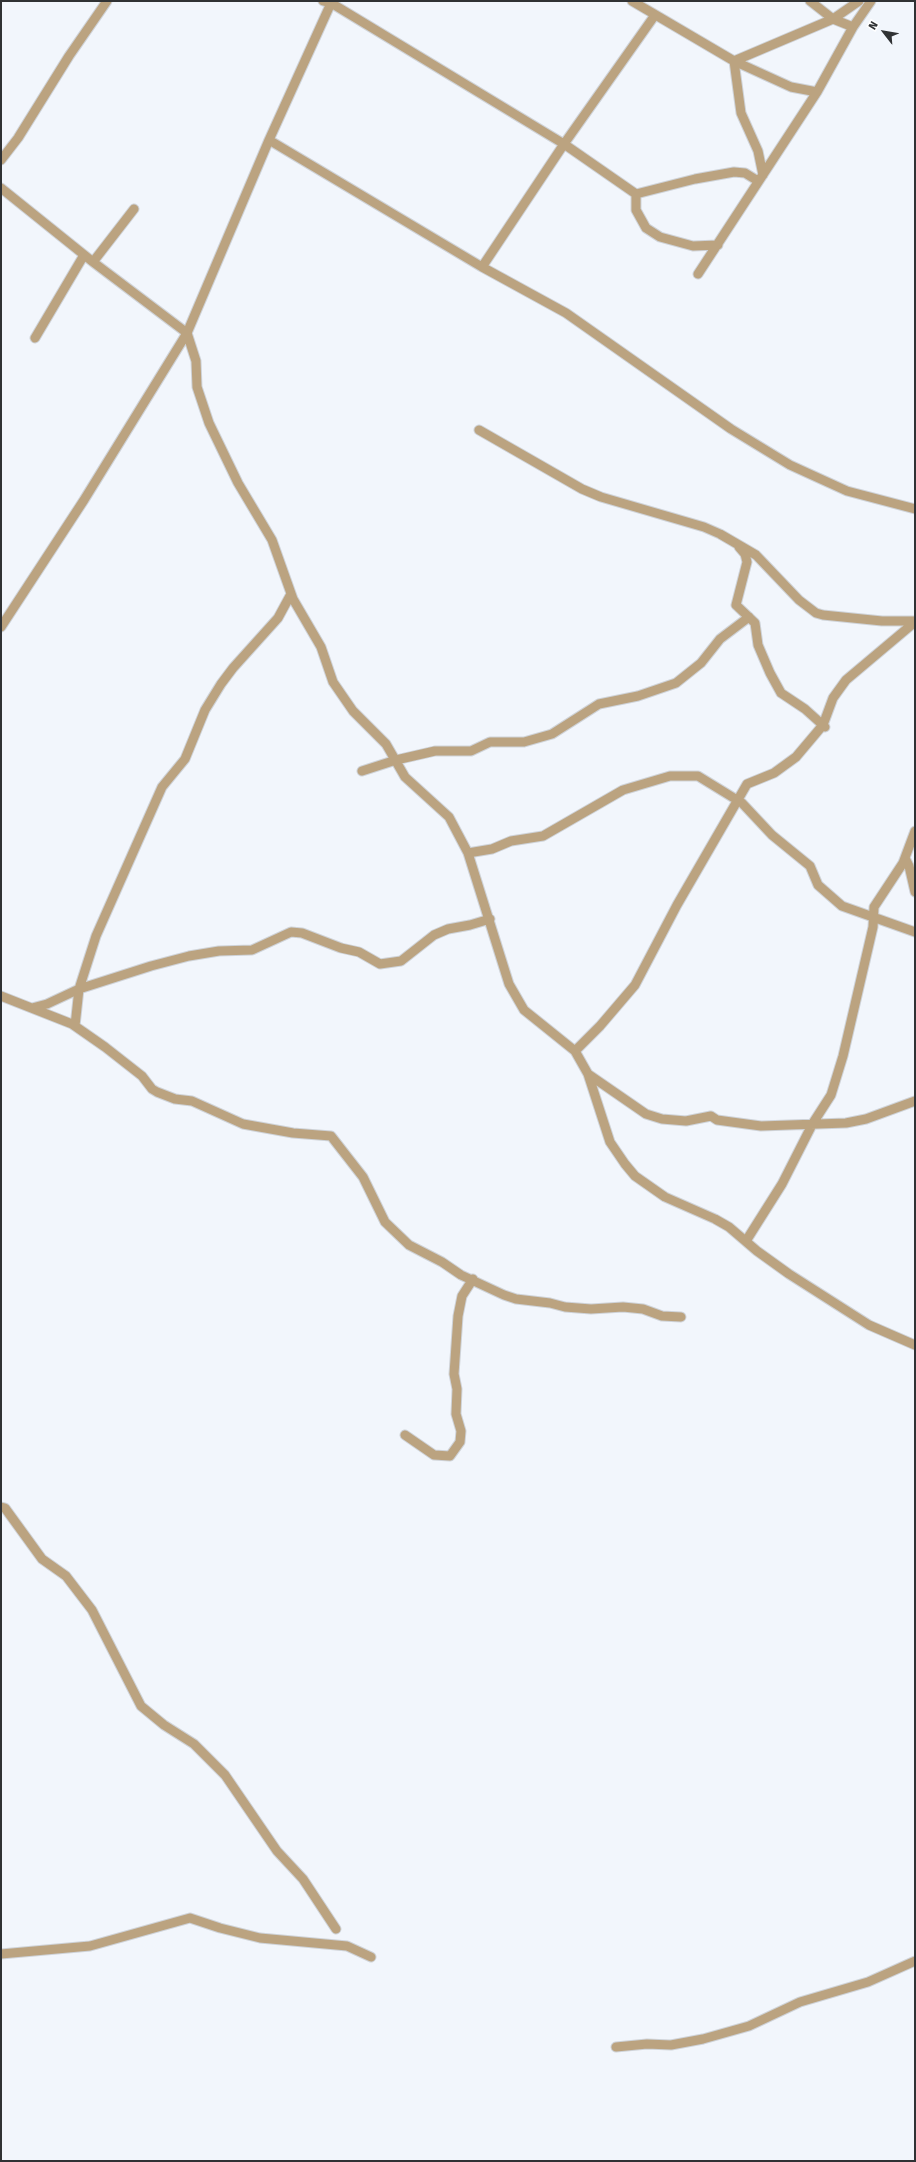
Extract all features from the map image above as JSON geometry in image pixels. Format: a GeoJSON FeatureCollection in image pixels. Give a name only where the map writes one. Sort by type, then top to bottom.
{"type":"FeatureCollection","features":[{"type":"Feature","properties":{"kind":"street"},"geometry":{"type":"LineString","coordinates":[[1,160],[18,138],[69,56],[107,1]]}},
{"type":"Feature","properties":{"kind":"street"},"geometry":{"type":"LineString","coordinates":[[632,1],[734,60],[791,87],[817,92]]}},
{"type":"Feature","properties":{"kind":"street"},"geometry":{"type":"LineString","coordinates":[[810,1],[833,19],[853,27]]}},
{"type":"Feature","properties":{"kind":"street"},"geometry":{"type":"LineString","coordinates":[[734,60],[833,19],[859,1]]}},
{"type":"Feature","properties":{"kind":"street"},"geometry":{"type":"LineString","coordinates":[[698,274],[817,92],[853,27],[871,1]]}},
{"type":"Feature","properties":{"kind":"street"},"geometry":{"type":"LineString","coordinates":[[1,627],[84,500],[187,333],[328,2],[564,144],[636,194],[695,179],[734,172],[745,173],[761,178]]}},
{"type":"Feature","properties":{"kind":"street"},"geometry":{"type":"LineString","coordinates":[[482,267],[564,144],[655,15]]}},
{"type":"Feature","properties":{"kind":"street"},"geometry":{"type":"LineString","coordinates":[[734,60],[741,113],[758,151],[761,178]]}},
{"type":"Feature","properties":{"kind":"street"},"geometry":{"type":"LineString","coordinates":[[269,140],[482,267],[566,313],[731,429],[790,465],[847,491],[915,509]]}},
{"type":"Feature","properties":{"kind":"street"},"geometry":{"type":"LineString","coordinates":[[1,188],[84,255],[187,333],[196,361],[197,387],[209,423],[238,484],[272,540],[291,594],[321,647],[333,682],[353,711],[386,744],[405,777],[449,817],[468,853],[490,919],[504,972],[519,1002],[524,1010],[575,1051],[588,1074],[610,1142],[630,1172],[665,1196],[715,1218],[789,1274],[868,1325],[915,1345]]}},
{"type":"Feature","properties":{"kind":"street"},"geometry":{"type":"LineString","coordinates":[[636,194],[636,210],[646,228],[660,237],[693,246],[718,245]]}},
{"type":"Feature","properties":{"kind":"street"},"geometry":{"type":"LineString","coordinates":[[93,262],[134,209]]}},
{"type":"Feature","properties":{"kind":"street"},"geometry":{"type":"LineString","coordinates":[[35,338],[84,255]]}},
{"type":"Feature","properties":{"kind":"street"},"geometry":{"type":"LineString","coordinates":[[479,430],[582,489],[601,497],[704,527],[736,543],[756,555],[799,600],[816,613],[882,621],[915,622]]}},
{"type":"Feature","properties":{"kind":"street"},"geometry":{"type":"LineString","coordinates":[[736,543],[745,554],[747,562],[736,605],[756,623],[758,645],[781,693],[805,709],[824,726]]}},
{"type":"Feature","properties":{"kind":"street"},"geometry":{"type":"LineString","coordinates":[[75,1026],[79,989],[96,936],[162,787],[185,760],[205,710],[220,684],[278,618],[291,594]]}},
{"type":"Feature","properties":{"kind":"street"},"geometry":{"type":"LineString","coordinates":[[362,771],[396,760],[435,751],[471,751],[490,742],[524,742],[552,734],[599,704],[638,696],[676,683],[701,663],[720,639],[749,617]]}},
{"type":"Feature","properties":{"kind":"street"},"geometry":{"type":"LineString","coordinates":[[575,1051],[600,1026],[636,985],[677,905],[747,784],[774,773],[796,757],[824,726],[833,698],[846,680],[915,622]]}},
{"type":"Feature","properties":{"kind":"street"},"geometry":{"type":"LineString","coordinates":[[468,853],[543,836],[611,796],[670,776],[698,776],[738,800],[772,835],[810,866],[818,885],[845,908],[873,916],[915,932]]}},
{"type":"Feature","properties":{"kind":"street"},"geometry":{"type":"LineString","coordinates":[[746,1241],[791,1168],[813,1123],[831,1095],[837,1080],[873,927],[873,916],[876,902],[905,858],[915,832]]}},
{"type":"Feature","properties":{"kind":"street"},"geometry":{"type":"LineString","coordinates":[[905,858],[909,866],[915,892]]}},
{"type":"Feature","properties":{"kind":"street"},"geometry":{"type":"LineString","coordinates":[[32,1008],[47,1004],[79,989],[188,956],[219,951],[252,950],[290,932],[302,933],[341,948],[359,952],[380,964],[401,961],[434,935],[448,929],[470,925],[490,919]]}},
{"type":"Feature","properties":{"kind":"street"},"geometry":{"type":"LineString","coordinates":[[1,996],[75,1026],[142,1076],[152,1090],[175,1099],[192,1101],[243,1124],[293,1133],[331,1136],[363,1177],[385,1222],[409,1245],[442,1262],[461,1275],[473,1279],[504,1296],[550,1303],[565,1307],[591,1309],[623,1307],[643,1309],[662,1316],[681,1317]]}},
{"type":"Feature","properties":{"kind":"street"},"geometry":{"type":"LineString","coordinates":[[588,1074],[646,1114],[662,1119],[686,1121],[711,1116],[717,1120],[761,1126],[846,1123],[866,1119],[915,1102]]}},
{"type":"Feature","properties":{"kind":"street"},"geometry":{"type":"LineString","coordinates":[[461,1275],[465,1290]]}},
{"type":"Feature","properties":{"kind":"street"},"geometry":{"type":"LineString","coordinates":[[405,1435],[434,1454],[450,1456],[460,1442],[461,1431],[456,1414],[456,1389],[454,1374],[458,1316],[465,1290],[473,1279]]}},
{"type":"Feature","properties":{"kind":"street"},"geometry":{"type":"LineString","coordinates":[[1,1507],[5,1508],[42,1559],[66,1576],[92,1610],[141,1706],[164,1725],[194,1744],[225,1775],[278,1851],[303,1879],[336,1929]]}},
{"type":"Feature","properties":{"kind":"street"},"geometry":{"type":"LineString","coordinates":[[1,1954],[90,1946],[190,1918],[220,1928],[260,1938],[347,1946],[371,1957]]}},
{"type":"Feature","properties":{"kind":"street"},"geometry":{"type":"LineString","coordinates":[[616,2047],[647,2044],[671,2045],[703,2039],[741,2028],[800,2002],[868,1982],[915,1961]]}}]}
